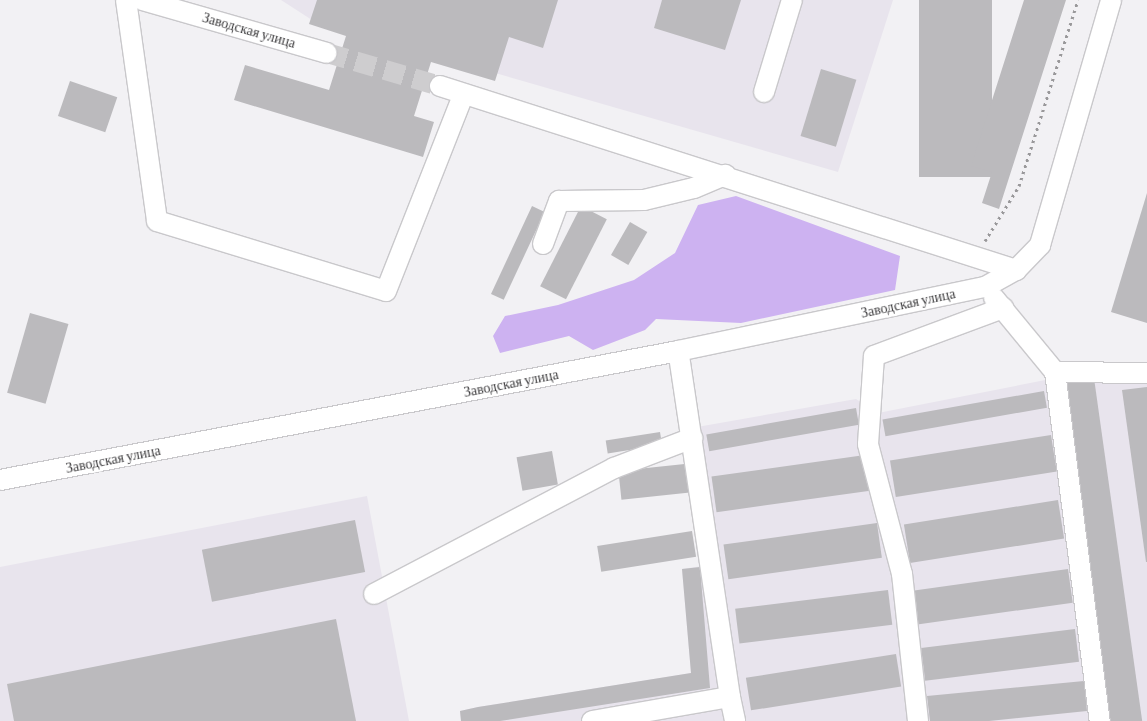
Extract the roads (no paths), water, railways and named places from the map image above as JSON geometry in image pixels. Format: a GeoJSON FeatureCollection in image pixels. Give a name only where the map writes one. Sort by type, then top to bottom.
{"type":"FeatureCollection","features":[{"type":"Feature","properties":{"kind":"street"},"geometry":{"type":"LineString","coordinates":[[126,0],[157,222],[386,291],[463,96]]}},
{"type":"Feature","properties":{"kind":"street","name":"Заводская улица"},"geometry":{"type":"LineString","coordinates":[[142,0],[327,53]]}},
{"type":"Feature","properties":{"kind":"street"},"geometry":{"type":"LineString","coordinates":[[764,92],[792,0]]}},
{"type":"Feature","properties":{"kind":"street","name":"Заводская улица"},"geometry":{"type":"LineString","coordinates":[[0,480],[678,351],[985,287],[1016,270],[1040,245],[1111,0]]}},
{"type":"Feature","properties":{"kind":"street"},"geometry":{"type":"LineString","coordinates":[[440,86],[463,96],[725,175],[875,228],[1016,270]]}},
{"type":"Feature","properties":{"kind":"street"},"geometry":{"type":"LineString","coordinates":[[543,244],[559,201],[644,200],[725,175]]}},
{"type":"Feature","properties":{"kind":"street"},"geometry":{"type":"LineString","coordinates":[[985,287],[1055,372],[1100,721]]}},
{"type":"Feature","properties":{"kind":"street"},"geometry":{"type":"LineString","coordinates":[[918,721],[902,574],[868,444],[874,356],[1003,308]]}},
{"type":"Feature","properties":{"kind":"street"},"geometry":{"type":"LineString","coordinates":[[678,351],[735,721]]}},
{"type":"Feature","properties":{"kind":"street"},"geometry":{"type":"LineString","coordinates":[[1055,372],[1147,373]]}},
{"type":"Feature","properties":{"kind":"street"},"geometry":{"type":"LineString","coordinates":[[374,594],[614,468],[692,438]]}},
{"type":"Feature","properties":{"kind":"street"},"geometry":{"type":"LineString","coordinates":[[592,721],[730,697]]}},
{"type":"Feature","properties":{"kind":"tunnel"},"geometry":{"type":"LineString","coordinates":[[327,53],[440,86]]}}]}
